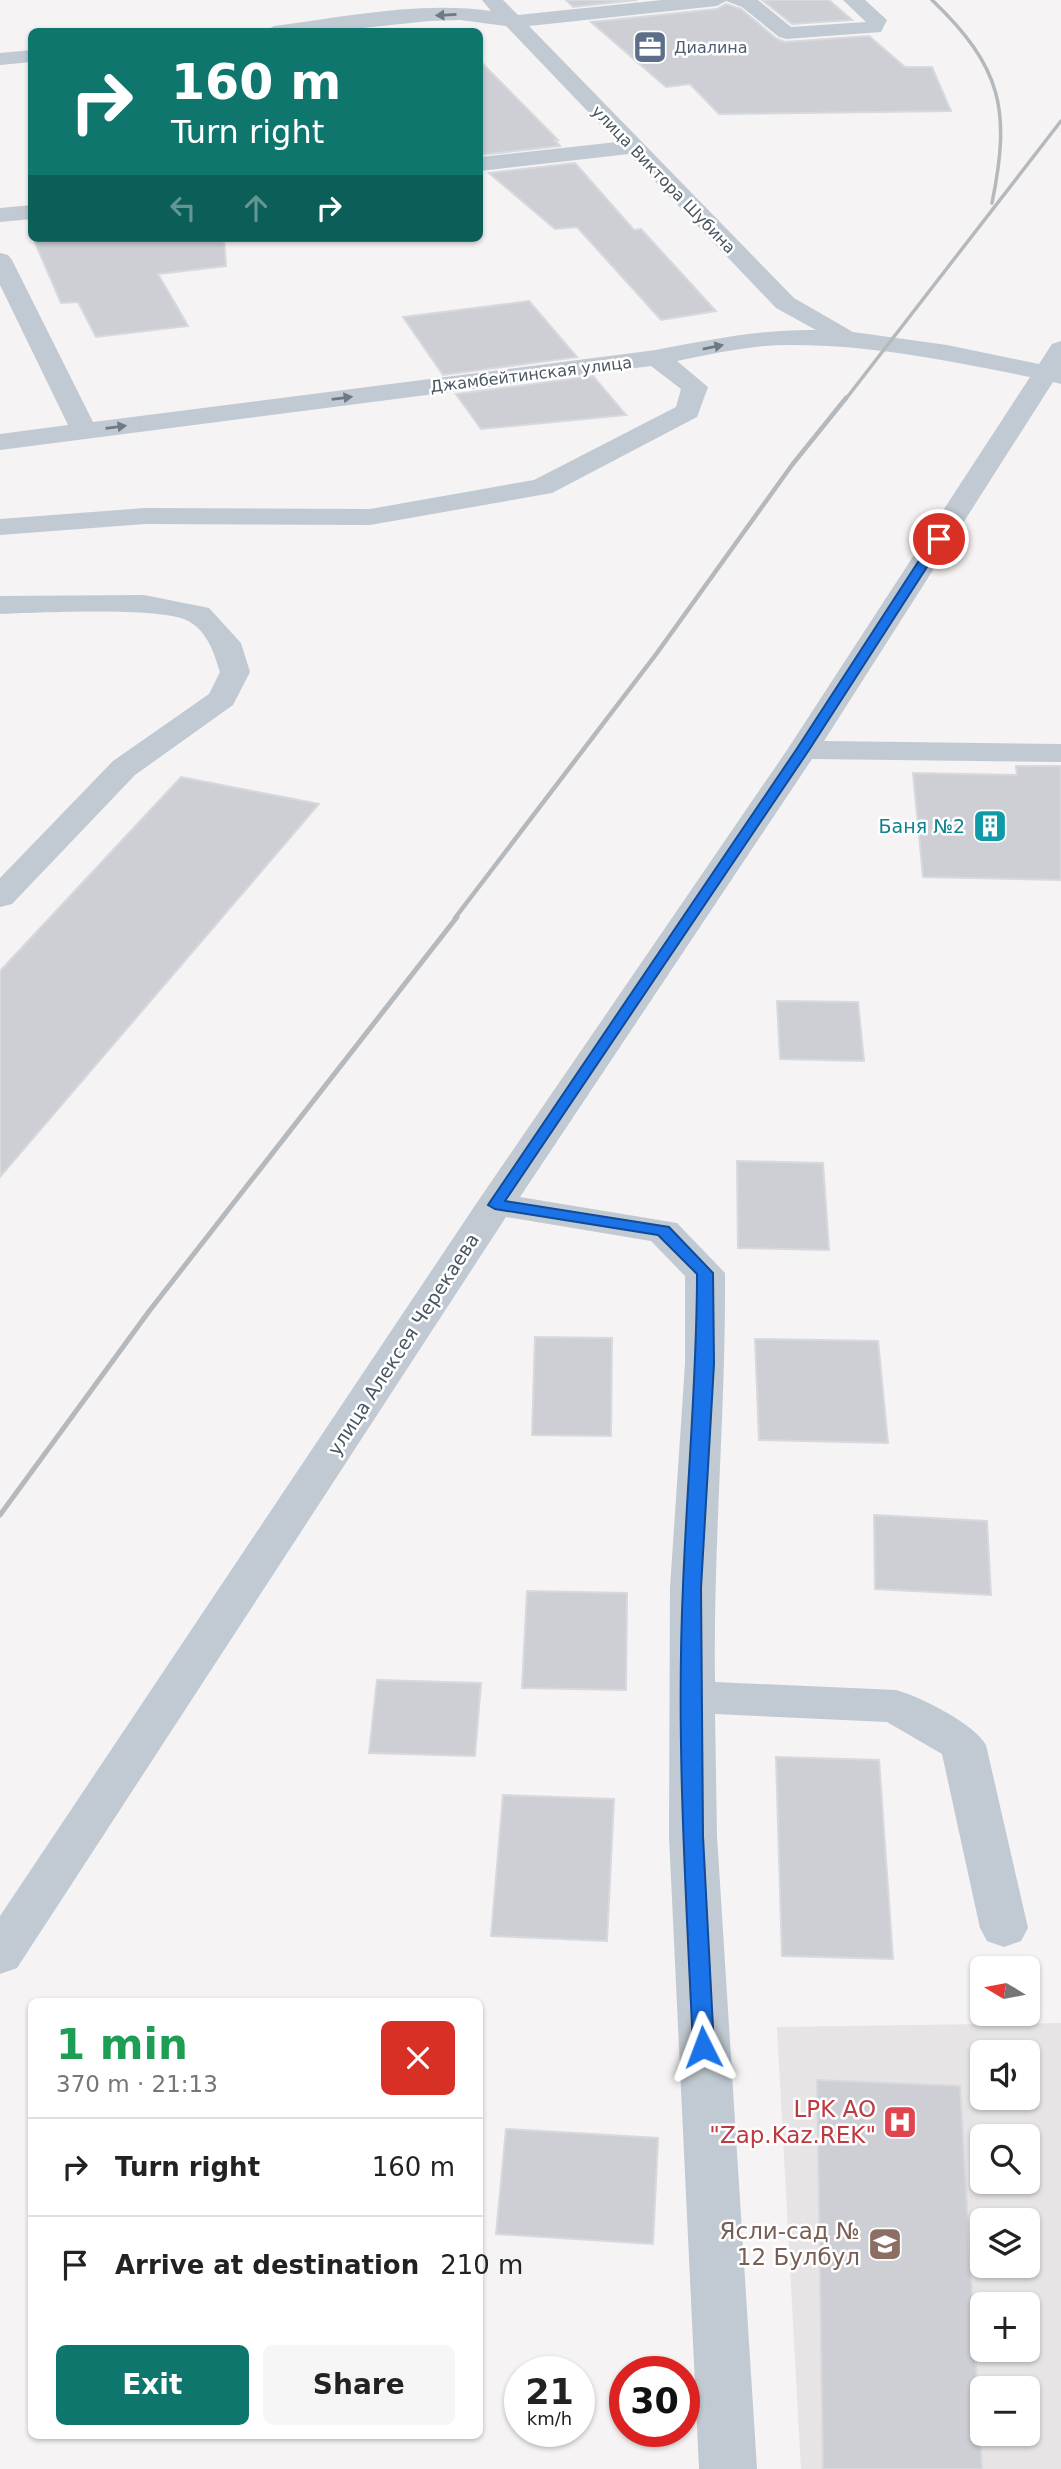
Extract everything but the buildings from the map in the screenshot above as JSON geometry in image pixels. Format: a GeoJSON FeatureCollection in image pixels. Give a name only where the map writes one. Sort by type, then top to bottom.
{"type":"FeatureCollection","features":[{"type":"Feature","properties":{"kind":"street","name":"улица Виктора Шубина"},"geometry":{"type":"LineString","coordinates":[[492,0],[785,303],[850,339]]}},
{"type":"Feature","properties":{"kind":"street"},"geometry":{"type":"LineString","coordinates":[[314,28],[456,14],[489,15],[514,22],[717,0]]}},
{"type":"Feature","properties":{"kind":"street"},"geometry":{"type":"LineString","coordinates":[[736,0],[747,2],[786,33],[874,28],[877,20],[853,0]]}},
{"type":"Feature","properties":{"kind":"street"},"geometry":{"type":"LineString","coordinates":[[0,59],[28,56]]}},
{"type":"Feature","properties":{"kind":"street"},"geometry":{"type":"LineString","coordinates":[[483,164],[632,147]]}},
{"type":"Feature","properties":{"kind":"street"},"geometry":{"type":"LineString","coordinates":[[0,215],[28,212]]}},
{"type":"Feature","properties":{"kind":"street"},"geometry":{"type":"LineString","coordinates":[[0,260],[84,431]]}},
{"type":"Feature","properties":{"kind":"street","name":"Джамбейтинская улица"},"geometry":{"type":"LineString","coordinates":[[0,442],[656,358],[727,344],[785,337],[850,339],[947,353],[1057,360]]}},
{"type":"Feature","properties":{"kind":"street"},"geometry":{"type":"LineString","coordinates":[[0,527],[145,516],[370,517],[542,487],[688,411],[695,387],[656,358]]}},
{"type":"Feature","properties":{"kind":"street","name":"улица Алексея Черекаева"},"geometry":{"type":"LineString","coordinates":[[0,1955],[495,1205],[803,750],[1057,360]]}},
{"type":"Feature","properties":{"kind":"street"},"geometry":{"type":"LineString","coordinates":[[0,604],[144,604],[199,614],[226,643],[235,671],[222,699],[124,768],[0,897]]}},
{"type":"Feature","properties":{"kind":"street"},"geometry":{"type":"LineString","coordinates":[[803,750],[1061,753]]}},
{"type":"Feature","properties":{"kind":"street"},"geometry":{"type":"LineString","coordinates":[[495,1205],[663,1231],[705,1273],[705,1364],[692,1588],[693,1836],[728,2469]]}},
{"type":"Feature","properties":{"kind":"street"},"geometry":{"type":"LineString","coordinates":[[693,1697],[896,1706],[962,1745],[1004,1927]]}},
{"type":"Feature","properties":{"kind":"shaded area","name":"Ясли-сад № 12 Булбул"},"geometry":{"type":"Polygon","coordinates":[[[1040,2023],[1061,2023],[1061,2469],[801,2469],[777,2027],[1040,2026],[1040,2023]]]}},
{"type":"Feature","properties":{"kind":"railway"},"geometry":{"type":"LineString","coordinates":[[932,0],[974,47],[987,69],[995,92],[1000,116],[1000,141],[992,203]]}},
{"type":"Feature","properties":{"kind":"railway"},"geometry":{"type":"LineString","coordinates":[[845,400],[1061,121]]}},
{"type":"Feature","properties":{"kind":"railway"},"geometry":{"type":"LineString","coordinates":[[455,918],[657,653],[792,465],[846,398]]}},
{"type":"Feature","properties":{"kind":"railway"},"geometry":{"type":"LineString","coordinates":[[0,1515],[150,1310],[457,917]]}},
{"type":"Feature","properties":{"kind":"place","name":"Диалина"},"geometry":{"type":"Point","coordinates":[650,47]}},
{"type":"Feature","properties":{"kind":"place","name":"Баня №2"},"geometry":{"type":"Point","coordinates":[990,826]}},
{"type":"Feature","properties":{"kind":"place","name":"LPK AO \"Zap.Kaz.REK\""},"geometry":{"type":"Point","coordinates":[900,2122]}},
{"type":"Feature","properties":{"kind":"place","name":"Ясли-сад № 12 Булбул"},"geometry":{"type":"Point","coordinates":[885,2244]}},
{"type":"Feature","properties":{"kind":"route"},"geometry":{"type":"LineString","coordinates":[[703,2047],[693,1836],[692,1588],[705,1364],[705,1273],[663,1231],[495,1205],[803,750],[939,539]]}}]}
